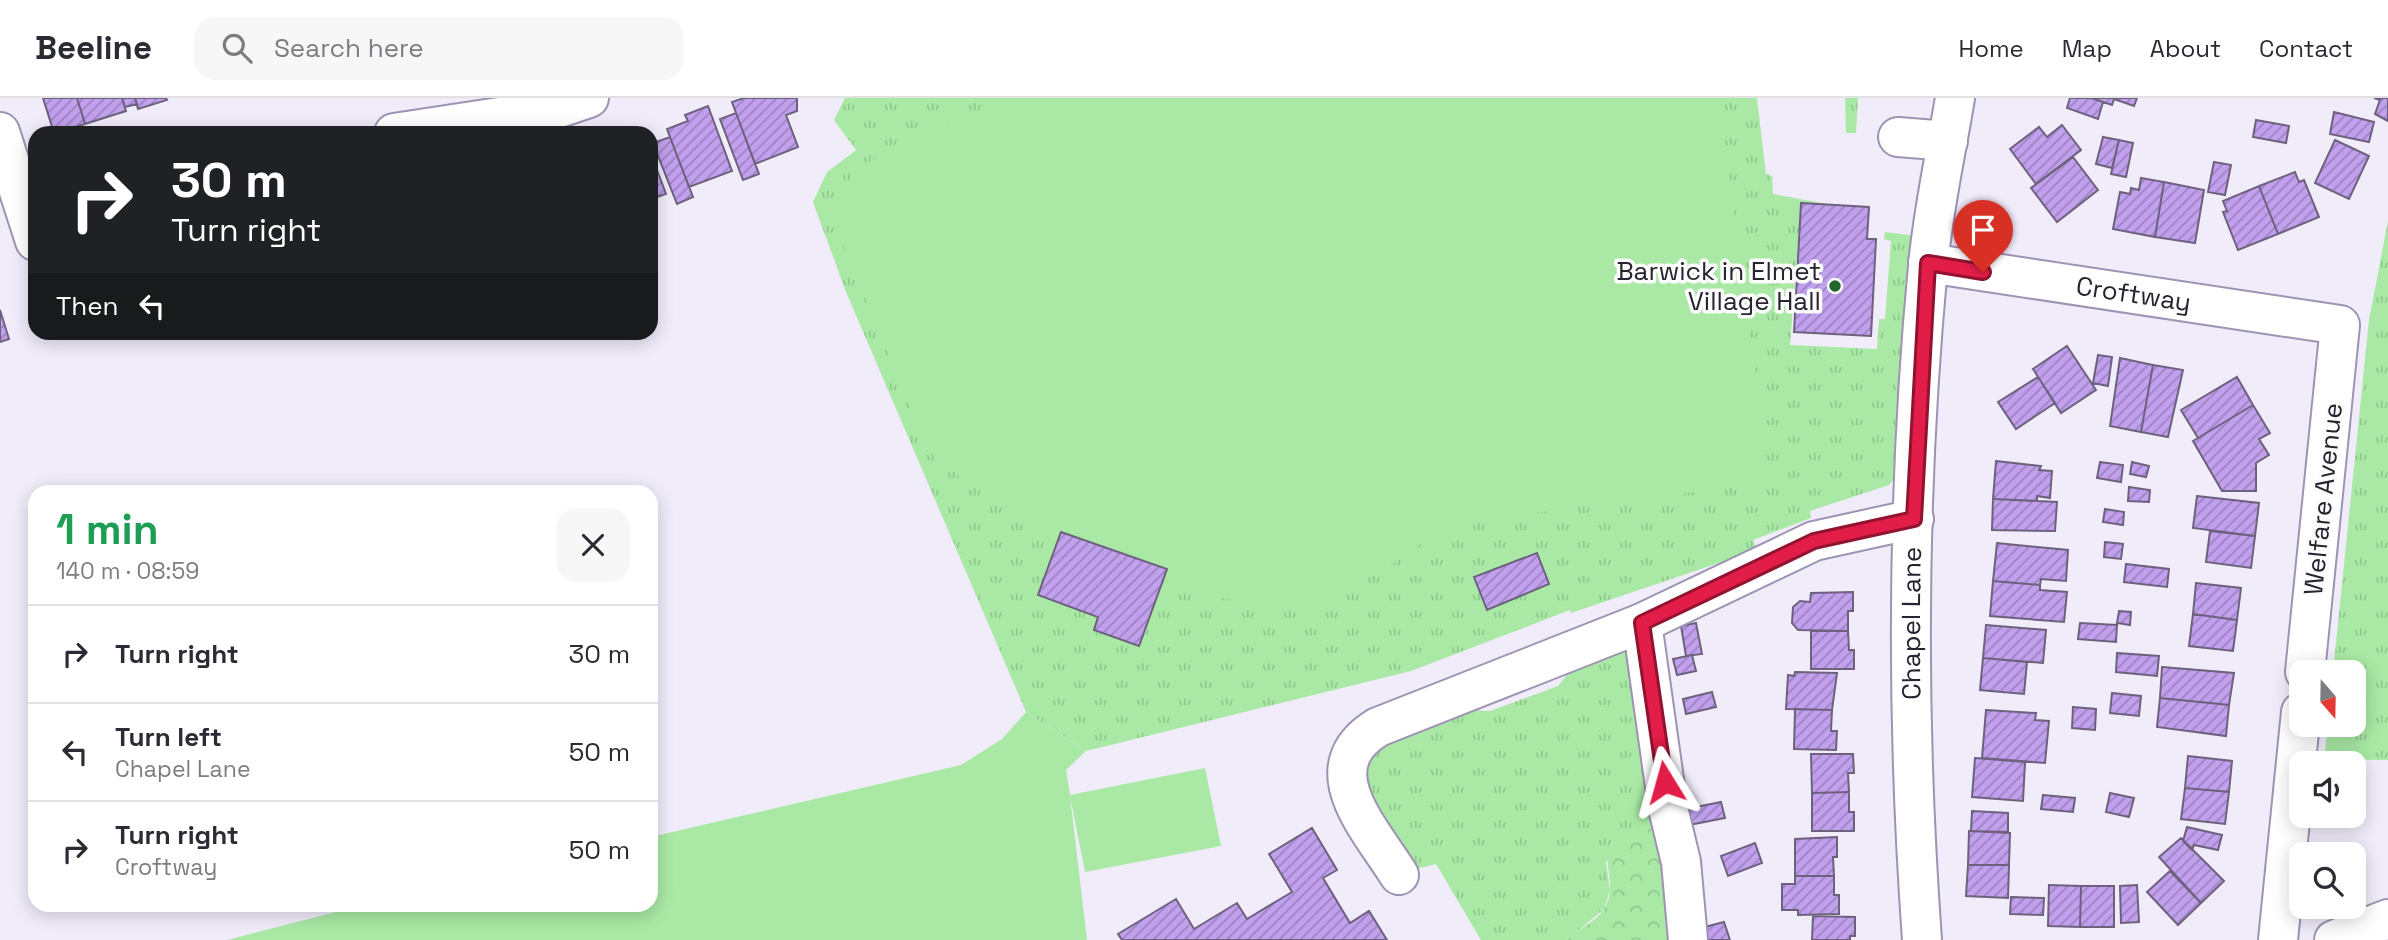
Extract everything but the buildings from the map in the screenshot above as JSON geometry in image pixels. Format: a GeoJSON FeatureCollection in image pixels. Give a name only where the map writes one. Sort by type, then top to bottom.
{"type":"FeatureCollection","features":[{"type":"Feature","properties":{"kind":"street"},"geometry":{"type":"LineString","coordinates":[[440,126],[559,108],[589,98]]}},
{"type":"Feature","properties":{"kind":"street","name":"Chapel Lane"},"geometry":{"type":"LineString","coordinates":[[1922,940],[1914,822],[1914,519],[1928,263],[1955,98]]}},
{"type":"Feature","properties":{"kind":"street"},"geometry":{"type":"LineString","coordinates":[[0,132],[28,208]]}},
{"type":"Feature","properties":{"kind":"street"},"geometry":{"type":"LineString","coordinates":[[1898,137],[1948,141]]}},
{"type":"Feature","properties":{"kind":"street","name":"Croftway"},"geometry":{"type":"LineString","coordinates":[[1928,263],[2340,325]]}},
{"type":"Feature","properties":{"kind":"street","name":"Welfare Avenue"},"geometry":{"type":"LineString","coordinates":[[2306,660],[2340,325]]}},
{"type":"Feature","properties":{"kind":"street"},"geometry":{"type":"LineString","coordinates":[[1399,875],[1352,799],[1345,776],[1348,756],[1360,738],[1378,727],[1642,623],[1814,541],[1914,519]]}},
{"type":"Feature","properties":{"kind":"street"},"geometry":{"type":"LineString","coordinates":[[1642,623],[1668,808],[1681,862],[1688,940]]}},
{"type":"Feature","properties":{"kind":"street"},"geometry":{"type":"LineString","coordinates":[[2278,940],[2298,737]]}},
{"type":"Feature","properties":{"kind":"street"},"geometry":{"type":"LineString","coordinates":[[2334,940],[2388,919]]}},
{"type":"Feature","properties":{"kind":"green space"},"geometry":{"type":"Polygon","coordinates":[[[845,98],[1757,98],[1766,174],[1772,176],[1773,194],[1827,204],[1801,204],[1790,345],[1877,349],[1879,319],[1885,319],[1891,241],[1884,239],[1885,232],[1917,236],[1894,479],[1889,485],[1810,511],[1811,518],[1753,540],[1757,550],[1571,613],[1570,610],[1411,671],[1086,751],[1026,712],[846,292],[813,202],[827,172],[856,150],[834,120],[845,98]]]}},
{"type":"Feature","properties":{"kind":"green space"},"geometry":{"type":"Polygon","coordinates":[[[1010,98],[1719,98],[1770,482],[1450,524],[1393,564],[1293,610],[1202,595],[1048,538],[935,459],[904,393],[836,227],[851,175],[894,145],[1010,98]]]}},
{"type":"Feature","properties":{"kind":"green space"},"geometry":{"type":"Polygon","coordinates":[[[1845,98],[1858,98],[1856,133],[1846,133],[1845,98]]]}},
{"type":"Feature","properties":{"kind":"green space"},"geometry":{"type":"Polygon","coordinates":[[[2388,221],[2388,760],[2366,760],[2366,751],[2325,751],[2327,737],[2366,737],[2366,660],[2334,660],[2369,320],[2388,221]]]}},
{"type":"Feature","properties":{"kind":"green space"},"geometry":{"type":"Polygon","coordinates":[[[1638,638],[1657,827],[1606,862],[1610,891],[1604,909],[1567,940],[1481,940],[1436,864],[1414,868],[1395,859],[1361,765],[1383,741],[1473,710],[1490,711],[1558,686],[1570,671],[1638,638]]]}},
{"type":"Feature","properties":{"kind":"green space"},"geometry":{"type":"Polygon","coordinates":[[[1026,712],[1086,751],[1066,770],[1070,795],[1205,768],[1221,846],[1085,872],[1070,796],[1087,940],[227,940],[336,912],[658,912],[658,835],[961,765],[1002,739],[1026,712]]]}},
{"type":"Feature","properties":{"kind":"green space"},"geometry":{"type":"Polygon","coordinates":[[[1656,827],[1683,940],[1567,940],[1604,909],[1610,884],[1608,861],[1610,851],[1617,842],[1631,834],[1656,827]]]}},
{"type":"Feature","properties":{"kind":"place","name":"Barwick in Elmet Village Hall"},"geometry":{"type":"Point","coordinates":[1835,286]}},
{"type":"Feature","properties":{"kind":"route"},"geometry":{"type":"LineString","coordinates":[[1665,782],[1642,623],[1814,541],[1914,519],[1928,263],[1983,272]]}}]}
